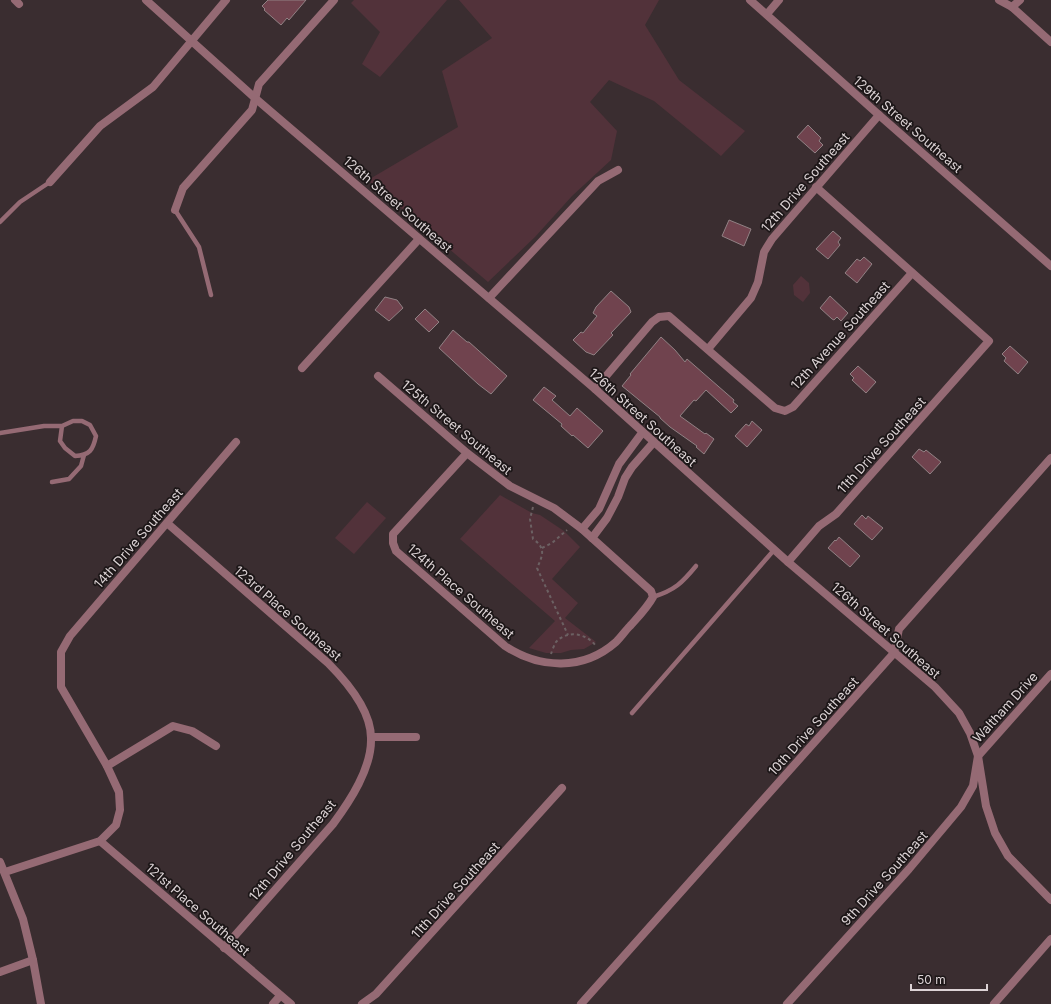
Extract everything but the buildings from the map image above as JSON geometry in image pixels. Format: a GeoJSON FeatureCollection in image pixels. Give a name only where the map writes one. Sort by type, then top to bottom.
{"type":"FeatureCollection","features":[{"type":"Feature","properties":{"kind":"street","name":"126th Street Southeast"},"geometry":{"type":"LineString","coordinates":[[146,0],[255,98],[594,389],[774,550],[935,687],[959,713],[970,733],[978,756],[986,806],[995,833],[1008,856],[1051,900]]}},
{"type":"Feature","properties":{"kind":"street"},"geometry":{"type":"LineString","coordinates":[[50,182],[100,126],[153,87],[226,0]]}},
{"type":"Feature","properties":{"kind":"street"},"geometry":{"type":"LineString","coordinates":[[175,210],[183,188],[252,110],[259,84],[334,0]]}},
{"type":"Feature","properties":{"kind":"street","name":"129th Street Southeast"},"geometry":{"type":"LineString","coordinates":[[750,0],[1051,266]]}},
{"type":"Feature","properties":{"kind":"street"},"geometry":{"type":"LineString","coordinates":[[767,14],[778,0]]}},
{"type":"Feature","properties":{"kind":"street"},"geometry":{"type":"LineString","coordinates":[[1000,0],[1012,7],[1051,42]]}},
{"type":"Feature","properties":{"kind":"street"},"geometry":{"type":"LineString","coordinates":[[1012,7],[1020,0]]}},
{"type":"Feature","properties":{"kind":"street","name":"12th Drive Southeast"},"geometry":{"type":"LineString","coordinates":[[708,349],[751,298],[758,282],[764,252],[772,239],[879,115]]}},
{"type":"Feature","properties":{"kind":"street"},"geometry":{"type":"LineString","coordinates":[[489,298],[598,181],[618,170]]}},
{"type":"Feature","properties":{"kind":"street"},"geometry":{"type":"LineString","coordinates":[[816,187],[912,273]]}},
{"type":"Feature","properties":{"kind":"street"},"geometry":{"type":"LineString","coordinates":[[302,368],[419,239]]}},
{"type":"Feature","properties":{"kind":"street","name":"11th Drive Southeast"},"geometry":{"type":"LineString","coordinates":[[788,562],[819,526],[836,514],[989,341],[912,273]]}},
{"type":"Feature","properties":{"kind":"street","name":"12th Avenue Southeast"},"geometry":{"type":"LineString","coordinates":[[708,349],[775,408],[784,412],[793,407],[912,273]]}},
{"type":"Feature","properties":{"kind":"street"},"geometry":{"type":"LineString","coordinates":[[594,389],[652,322],[659,317],[669,316],[708,349]]}},
{"type":"Feature","properties":{"kind":"street","name":"125th Street Southeast"},"geometry":{"type":"LineString","coordinates":[[378,376],[467,453],[510,486],[554,508],[582,529],[645,585],[651,591],[653,597]]}},
{"type":"Feature","properties":{"kind":"street"},"geometry":{"type":"LineString","coordinates":[[582,529],[599,509],[619,464],[642,433]]}},
{"type":"Feature","properties":{"kind":"street","name":"14th Drive Southeast"},"geometry":{"type":"LineString","coordinates":[[107,766],[61,687],[61,652],[70,636],[236,442]]}},
{"type":"Feature","properties":{"kind":"street"},"geometry":{"type":"LineString","coordinates":[[592,538],[613,507],[632,467],[653,443]]}},
{"type":"Feature","properties":{"kind":"street","name":"124th Place Southeast"},"geometry":{"type":"LineString","coordinates":[[467,453],[392,534],[396,551],[505,646],[534,661],[550,663]]}},
{"type":"Feature","properties":{"kind":"street","name":"10th Drive Southeast"},"geometry":{"type":"LineString","coordinates":[[581,1004],[894,653],[899,629],[1051,458]]}},
{"type":"Feature","properties":{"kind":"street","name":"123rd Place Southeast"},"geometry":{"type":"LineString","coordinates":[[167,523],[328,662],[344,679],[360,704],[368,723],[371,737]]}},
{"type":"Feature","properties":{"kind":"street"},"geometry":{"type":"LineString","coordinates":[[550,663],[556,664],[577,661],[601,652],[615,642],[648,606],[653,597]]}},
{"type":"Feature","properties":{"kind":"street","name":"Waltham Drive"},"geometry":{"type":"LineString","coordinates":[[978,756],[1051,674]]}},
{"type":"Feature","properties":{"kind":"street"},"geometry":{"type":"LineString","coordinates":[[5,872],[100,841],[116,825],[120,810],[119,792],[107,766],[173,726],[192,731],[216,746]]}},
{"type":"Feature","properties":{"kind":"street"},"geometry":{"type":"LineString","coordinates":[[371,737],[416,737]]}},
{"type":"Feature","properties":{"kind":"street","name":"12th Drive Southeast"},"geometry":{"type":"LineString","coordinates":[[224,948],[333,824],[345,808],[354,793],[363,772],[369,754],[371,737]]}},
{"type":"Feature","properties":{"kind":"street","name":"9th Drive Southeast"},"geometry":{"type":"LineString","coordinates":[[787,1004],[909,869],[961,807],[973,786],[978,756]]}},
{"type":"Feature","properties":{"kind":"street","name":"11th Drive Southeast"},"geometry":{"type":"LineString","coordinates":[[362,1004],[376,994],[562,788]]}},
{"type":"Feature","properties":{"kind":"street","name":"121st Place Southeast"},"geometry":{"type":"LineString","coordinates":[[100,841],[290,1004]]}},
{"type":"Feature","properties":{"kind":"street"},"geometry":{"type":"LineString","coordinates":[[0,862],[23,919],[33,960],[41,1004]]}},
{"type":"Feature","properties":{"kind":"street"},"geometry":{"type":"LineString","coordinates":[[994,1004],[1051,940]]}},
{"type":"Feature","properties":{"kind":"street"},"geometry":{"type":"LineString","coordinates":[[0,972],[33,960]]}},
{"type":"Feature","properties":{"kind":"street"},"geometry":{"type":"LineString","coordinates":[[273,1004],[280,996]]}},
{"type":"Feature","properties":{"kind":"lane"},"geometry":{"type":"LineString","coordinates":[[0,222],[20,202],[50,182]]}},
{"type":"Feature","properties":{"kind":"lane"},"geometry":{"type":"LineString","coordinates":[[175,210],[199,247],[211,295]]}},
{"type":"Feature","properties":{"kind":"lane"},"geometry":{"type":"LineString","coordinates":[[0,433],[44,426],[62,426],[73,421],[82,421],[90,425],[96,436],[94,448],[84,455],[75,456],[65,448],[60,441],[62,426]]}},
{"type":"Feature","properties":{"kind":"lane"},"geometry":{"type":"LineString","coordinates":[[52,482],[69,479],[81,466],[84,455]]}},
{"type":"Feature","properties":{"kind":"lane"},"geometry":{"type":"LineString","coordinates":[[632,713],[774,550]]}},
{"type":"Feature","properties":{"kind":"lane"},"geometry":{"type":"LineString","coordinates":[[653,597],[669,592],[684,580],[696,566]]}},
{"type":"Feature","properties":{"kind":"path"},"geometry":{"type":"LineString","coordinates":[[535,499],[530,519],[533,539],[542,548],[542,557],[538,568],[568,635]]}},
{"type":"Feature","properties":{"kind":"path"},"geometry":{"type":"LineString","coordinates":[[542,548],[563,535],[574,523]]}},
{"type":"Feature","properties":{"kind":"path"},"geometry":{"type":"LineString","coordinates":[[550,663],[551,653],[556,642],[571,634],[589,638],[601,652]]}},
{"type":"Feature","properties":{"kind":"shaded area"},"geometry":{"type":"Polygon","coordinates":[[[354,0],[447,0],[380,77],[362,64],[380,32],[351,3],[354,0]]]}},
{"type":"Feature","properties":{"kind":"shaded area"},"geometry":{"type":"Polygon","coordinates":[[[459,0],[659,0],[645,25],[679,80],[745,131],[721,156],[654,101],[609,80],[590,102],[617,131],[611,160],[572,196],[535,237],[488,282],[368,180],[458,127],[442,71],[492,38],[459,0]]]}},
{"type":"Feature","properties":{"kind":"shaded area"},"geometry":{"type":"Polygon","coordinates":[[[801,276],[809,283],[810,293],[803,302],[794,295],[793,285],[801,276]]]}},
{"type":"Feature","properties":{"kind":"shaded area"},"geometry":{"type":"Polygon","coordinates":[[[500,495],[532,513],[540,515],[564,531],[580,547],[552,579],[578,603],[565,618],[596,642],[584,649],[571,650],[561,653],[546,653],[529,648],[555,621],[460,539],[500,495]]]}},
{"type":"Feature","properties":{"kind":"shaded area"},"geometry":{"type":"Polygon","coordinates":[[[367,502],[386,518],[354,554],[335,538],[367,502]]]}}]}
